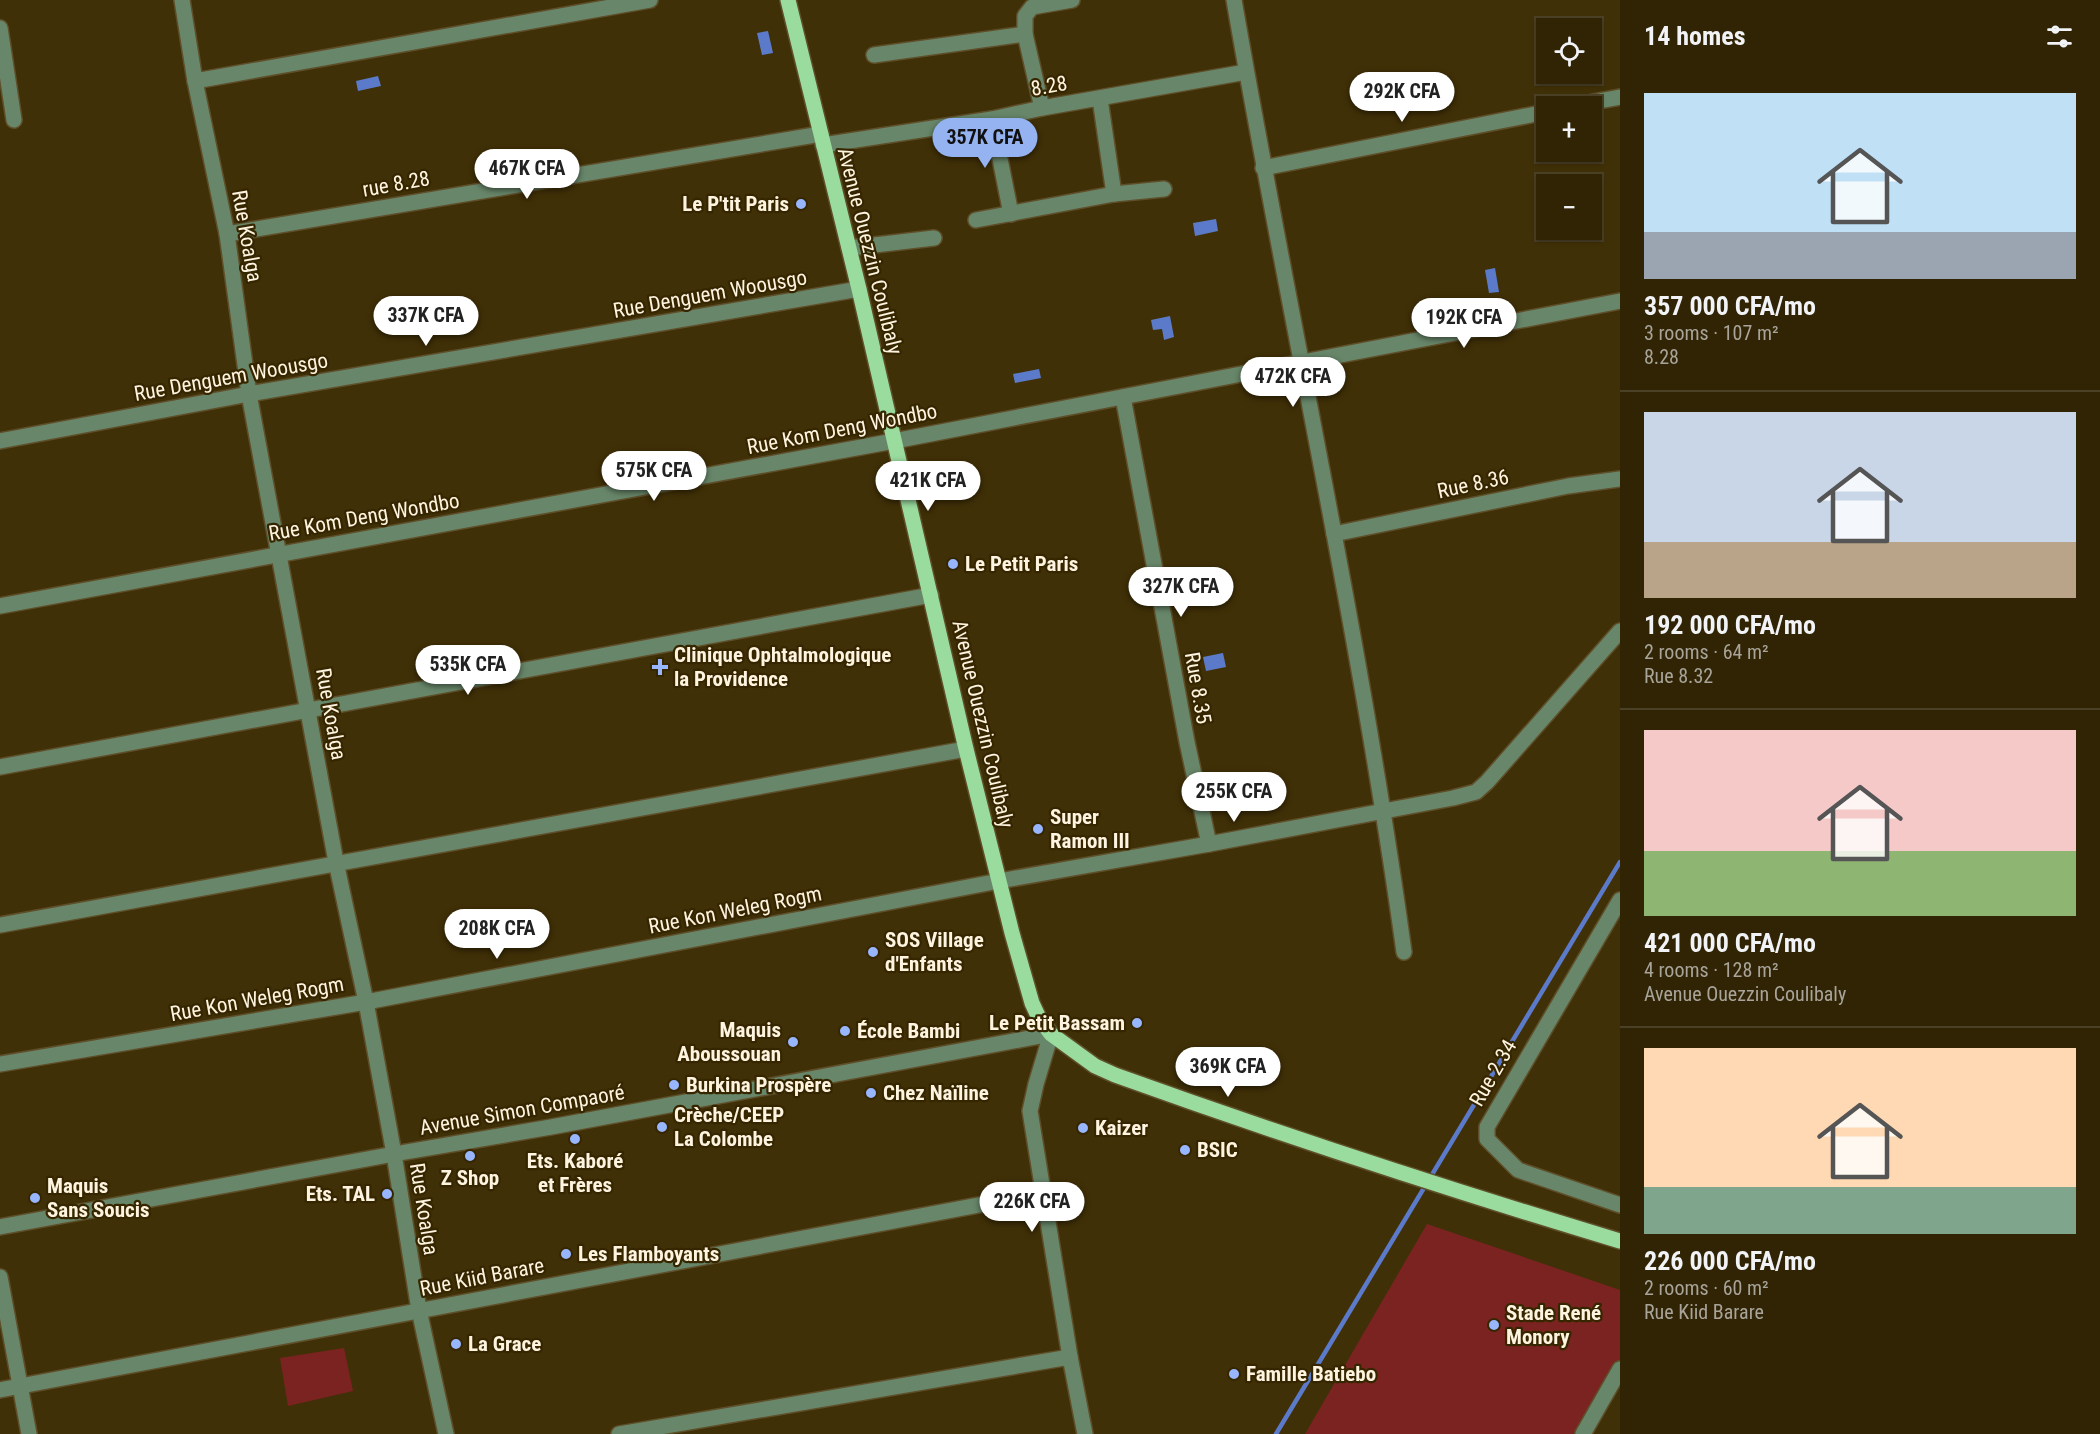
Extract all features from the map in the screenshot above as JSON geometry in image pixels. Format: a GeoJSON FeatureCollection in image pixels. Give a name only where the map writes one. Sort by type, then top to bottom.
{"type":"FeatureCollection","features":[{"type":"Feature","properties":{"kind":"main road","name":"Avenue Ouezzin Coulibaly"},"geometry":{"type":"LineString","coordinates":[[788,0],[859,289],[966,749],[1032,1003],[1039,1018],[1051,1034],[1095,1066],[1115,1075],[1399,1173],[1620,1241]]}},
{"type":"Feature","properties":{"kind":"street","name":"Rue Koalga"},"geometry":{"type":"LineString","coordinates":[[182,0],[195,81],[227,234],[249,394],[336,862],[366,1002],[394,1154],[419,1310],[446,1434]]}},
{"type":"Feature","properties":{"kind":"street"},"geometry":{"type":"LineString","coordinates":[[195,81],[650,0]]}},
{"type":"Feature","properties":{"kind":"street"},"geometry":{"type":"LineString","coordinates":[[1042,108],[1025,34],[1025,16],[1032,7],[1072,0]]}},
{"type":"Feature","properties":{"kind":"street"},"geometry":{"type":"LineString","coordinates":[[1234,0],[1263,168],[1334,534],[1404,952]]}},
{"type":"Feature","properties":{"kind":"street"},"geometry":{"type":"LineString","coordinates":[[0,28],[14,120]]}},
{"type":"Feature","properties":{"kind":"street"},"geometry":{"type":"LineString","coordinates":[[874,54],[1025,34]]}},
{"type":"Feature","properties":{"kind":"street","name":"8.28"},"geometry":{"type":"LineString","coordinates":[[822,139],[992,119],[1246,72]]}},
{"type":"Feature","properties":{"kind":"street"},"geometry":{"type":"LineString","coordinates":[[1602,100],[1620,97]]}},
{"type":"Feature","properties":{"kind":"street"},"geometry":{"type":"LineString","coordinates":[[1100,99],[1114,194]]}},
{"type":"Feature","properties":{"kind":"street"},"geometry":{"type":"LineString","coordinates":[[1263,168],[1536,114]]}},
{"type":"Feature","properties":{"kind":"street"},"geometry":{"type":"LineString","coordinates":[[992,119],[1011,214]]}},
{"type":"Feature","properties":{"kind":"street","name":"rue 8.28"},"geometry":{"type":"LineString","coordinates":[[227,234],[822,139]]}},
{"type":"Feature","properties":{"kind":"street"},"geometry":{"type":"LineString","coordinates":[[976,220],[1114,194],[1164,189]]}},
{"type":"Feature","properties":{"kind":"street"},"geometry":{"type":"LineString","coordinates":[[849,248],[934,238]]}},
{"type":"Feature","properties":{"kind":"street","name":"Rue Denguem Woousgo"},"geometry":{"type":"LineString","coordinates":[[0,441],[249,394],[859,289]]}},
{"type":"Feature","properties":{"kind":"street","name":"Rue Kom Deng Wondbo"},"geometry":{"type":"LineString","coordinates":[[0,606],[894,441],[1620,301]]}},
{"type":"Feature","properties":{"kind":"street","name":"Rue 8.35"},"geometry":{"type":"LineString","coordinates":[[1123,397],[1187,742],[1209,844]]}},
{"type":"Feature","properties":{"kind":"street","name":"Rue 8.36"},"geometry":{"type":"LineString","coordinates":[[1334,534],[1568,486],[1620,479]]}},
{"type":"Feature","properties":{"kind":"street"},"geometry":{"type":"LineString","coordinates":[[0,767],[931,595]]}},
{"type":"Feature","properties":{"kind":"street","name":"Rue Kon Weleg Rogm"},"geometry":{"type":"LineString","coordinates":[[0,1064],[366,1002],[1476,792],[1488,782],[1620,631]]}},
{"type":"Feature","properties":{"kind":"street"},"geometry":{"type":"LineString","coordinates":[[0,925],[966,749]]}},
{"type":"Feature","properties":{"kind":"street","name":"Rue 2.34"},"geometry":{"type":"LineString","coordinates":[[1620,900],[1487,1127],[1487,1139],[1518,1170],[1620,1205]]}},
{"type":"Feature","properties":{"kind":"street"},"geometry":{"type":"LineString","coordinates":[[1051,1034],[1030,1111],[1042,1193],[1085,1434]]}},
{"type":"Feature","properties":{"kind":"street","name":"Avenue Simon Compaoré"},"geometry":{"type":"LineString","coordinates":[[0,1227],[1051,1034]]}},
{"type":"Feature","properties":{"kind":"street","name":"Rue Kiid Barare"},"geometry":{"type":"LineString","coordinates":[[0,1390],[1042,1193]]}},
{"type":"Feature","properties":{"kind":"street"},"geometry":{"type":"LineString","coordinates":[[0,1277],[29,1434]]}},
{"type":"Feature","properties":{"kind":"street"},"geometry":{"type":"LineString","coordinates":[[619,1434],[1070,1357]]}},
{"type":"Feature","properties":{"kind":"street"},"geometry":{"type":"LineString","coordinates":[[1583,1434],[1620,1369]]}},
{"type":"Feature","properties":{"kind":"shaded area","name":"Stade René Monory"},"geometry":{"type":"Polygon","coordinates":[[[1427,1224],[1620,1290],[1620,1361],[1579,1434],[1305,1434],[1427,1224]]]}},
{"type":"Feature","properties":{"kind":"shaded area"},"geometry":{"type":"Polygon","coordinates":[[[344,1348],[353,1391],[288,1406],[280,1358],[344,1348]]]}},
{"type":"Feature","properties":{"kind":"water"},"geometry":{"type":"Polygon","coordinates":[[[768,31],[773,53],[762,55],[757,33],[768,31]]]}},
{"type":"Feature","properties":{"kind":"water"},"geometry":{"type":"Polygon","coordinates":[[[378,76],[381,86],[358,91],[356,81],[378,76]]]}},
{"type":"Feature","properties":{"kind":"water"},"geometry":{"type":"Polygon","coordinates":[[[1216,219],[1218,231],[1195,236],[1193,223],[1216,219]]]}},
{"type":"Feature","properties":{"kind":"water"},"geometry":{"type":"Polygon","coordinates":[[[1495,268],[1499,292],[1489,293],[1485,270],[1495,268]]]}},
{"type":"Feature","properties":{"kind":"water"},"geometry":{"type":"Polygon","coordinates":[[[1170,316],[1174,337],[1164,340],[1162,329],[1153,330],[1151,320],[1170,316]]]}},
{"type":"Feature","properties":{"kind":"water"},"geometry":{"type":"Polygon","coordinates":[[[1039,369],[1041,378],[1015,383],[1013,374],[1039,369]]]}},
{"type":"Feature","properties":{"kind":"water"},"geometry":{"type":"Polygon","coordinates":[[[1223,653],[1226,667],[1206,671],[1203,657],[1223,653]]]}},
{"type":"Feature","properties":{"kind":"waterway"},"geometry":{"type":"LineString","coordinates":[[1276,1434],[1620,862]]}},
{"type":"Feature","properties":{"kind":"place","name":"Le P'tit Paris"},"geometry":{"type":"Point","coordinates":[801,204]}},
{"type":"Feature","properties":{"kind":"place","name":"Le Petit Paris"},"geometry":{"type":"Point","coordinates":[953,564]}},
{"type":"Feature","properties":{"kind":"place","name":"Clinique Ophtalmologique la Providence"},"geometry":{"type":"Point","coordinates":[660,667]}},
{"type":"Feature","properties":{"kind":"place","name":"Super Ramon III"},"geometry":{"type":"Point","coordinates":[1038,829]}},
{"type":"Feature","properties":{"kind":"place","name":"SOS Village d'Enfants"},"geometry":{"type":"Point","coordinates":[873,952]}},
{"type":"Feature","properties":{"kind":"place","name":"Le Petit Bassam"},"geometry":{"type":"Point","coordinates":[1137,1023]}},
{"type":"Feature","properties":{"kind":"place","name":"École Bambi"},"geometry":{"type":"Point","coordinates":[845,1031]}},
{"type":"Feature","properties":{"kind":"place","name":"Maquis Aboussouan"},"geometry":{"type":"Point","coordinates":[793,1042]}},
{"type":"Feature","properties":{"kind":"place","name":"Burkina Prospère"},"geometry":{"type":"Point","coordinates":[674,1085]}},
{"type":"Feature","properties":{"kind":"place","name":"Chez Naïline"},"geometry":{"type":"Point","coordinates":[871,1093]}},
{"type":"Feature","properties":{"kind":"place","name":"Crèche/CEEP La Colombe"},"geometry":{"type":"Point","coordinates":[662,1127]}},
{"type":"Feature","properties":{"kind":"place","name":"Kaizer"},"geometry":{"type":"Point","coordinates":[1083,1128]}},
{"type":"Feature","properties":{"kind":"place","name":"Ets. Kaboré et Frères"},"geometry":{"type":"Point","coordinates":[575,1139]}},
{"type":"Feature","properties":{"kind":"place","name":"BSIC"},"geometry":{"type":"Point","coordinates":[1185,1150]}},
{"type":"Feature","properties":{"kind":"place","name":"Z Shop"},"geometry":{"type":"Point","coordinates":[470,1156]}},
{"type":"Feature","properties":{"kind":"place","name":"Ets. TAL"},"geometry":{"type":"Point","coordinates":[387,1194]}},
{"type":"Feature","properties":{"kind":"place","name":"Maquis Sans Soucis"},"geometry":{"type":"Point","coordinates":[35,1198]}},
{"type":"Feature","properties":{"kind":"place","name":"Les Flamboyants"},"geometry":{"type":"Point","coordinates":[566,1254]}},
{"type":"Feature","properties":{"kind":"place","name":"Stade René Monory"},"geometry":{"type":"Point","coordinates":[1494,1325]}},
{"type":"Feature","properties":{"kind":"place","name":"La Grace"},"geometry":{"type":"Point","coordinates":[456,1344]}},
{"type":"Feature","properties":{"kind":"place","name":"Famille Batiebo"},"geometry":{"type":"Point","coordinates":[1234,1374]}}]}
